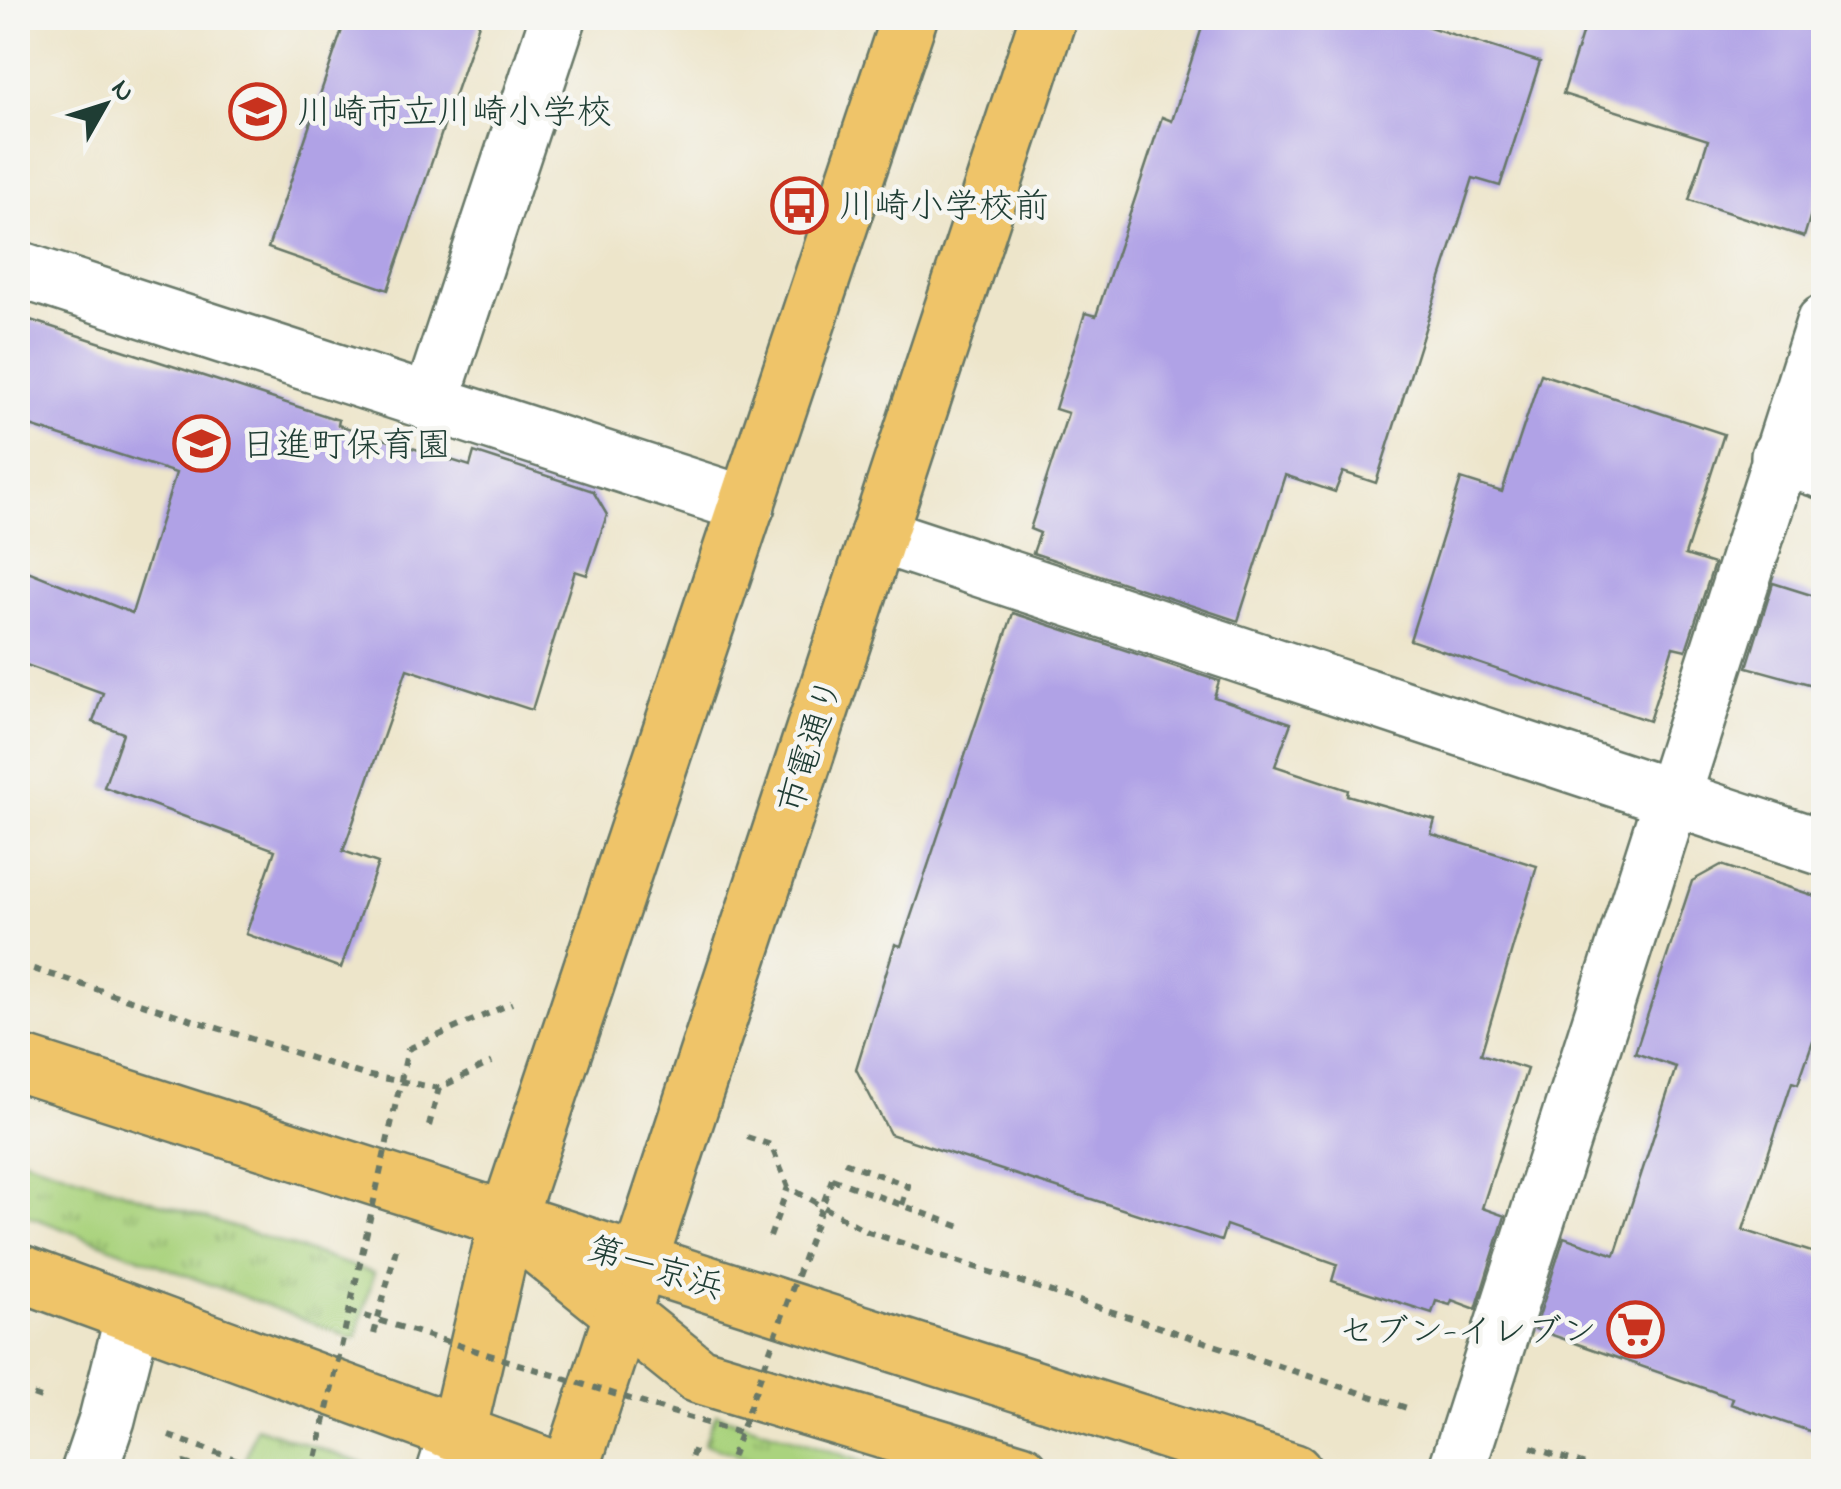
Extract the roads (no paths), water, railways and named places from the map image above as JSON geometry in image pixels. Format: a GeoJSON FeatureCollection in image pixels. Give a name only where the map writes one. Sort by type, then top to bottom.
{"type":"FeatureCollection","features":[{"type":"Feature","properties":{"kind":"main road"},"geometry":{"type":"LineString","coordinates":[[452,1451],[507,1222],[909,18]]}},
{"type":"Feature","properties":{"kind":"main road","name":"市電通り"},"geometry":{"type":"LineString","coordinates":[[567,1472],[641,1261],[1048,18]]}},
{"type":"Feature","properties":{"kind":"main road","name":"第一京浜"},"geometry":{"type":"LineString","coordinates":[[18,1063],[1294,1472]]}},
{"type":"Feature","properties":{"kind":"main road"},"geometry":{"type":"LineString","coordinates":[[507,1222],[698,1375],[1022,1472]]}},
{"type":"Feature","properties":{"kind":"main road"},"geometry":{"type":"LineString","coordinates":[[18,1272],[357,1395],[452,1451],[567,1472]]}},
{"type":"Feature","properties":{"kind":"street"},"geometry":{"type":"LineString","coordinates":[[430,404],[558,18]]}},
{"type":"Feature","properties":{"kind":"street"},"geometry":{"type":"LineString","coordinates":[[18,269],[747,505]]}},
{"type":"Feature","properties":{"kind":"street"},"geometry":{"type":"LineString","coordinates":[[1463,1450],[1672,796],[1801,464],[1790,373],[1814,311]]}},
{"type":"Feature","properties":{"kind":"street"},"geometry":{"type":"LineString","coordinates":[[878,535],[1824,848]]}},
{"type":"Feature","properties":{"kind":"street"},"geometry":{"type":"LineString","coordinates":[[90,1472],[133,1316]]}},
{"type":"Feature","properties":{"kind":"place","name":"川崎市立川崎小学校"},"geometry":{"type":"Point","coordinates":[258,111]}},
{"type":"Feature","properties":{"kind":"place","name":"川崎小学校前"},"geometry":{"type":"Point","coordinates":[800,205]}},
{"type":"Feature","properties":{"kind":"place","name":"日進町保育園"},"geometry":{"type":"Point","coordinates":[202,444]}},
{"type":"Feature","properties":{"kind":"place","name":"セブン-イレブン"},"geometry":{"type":"Point","coordinates":[1636,1330]}}]}
